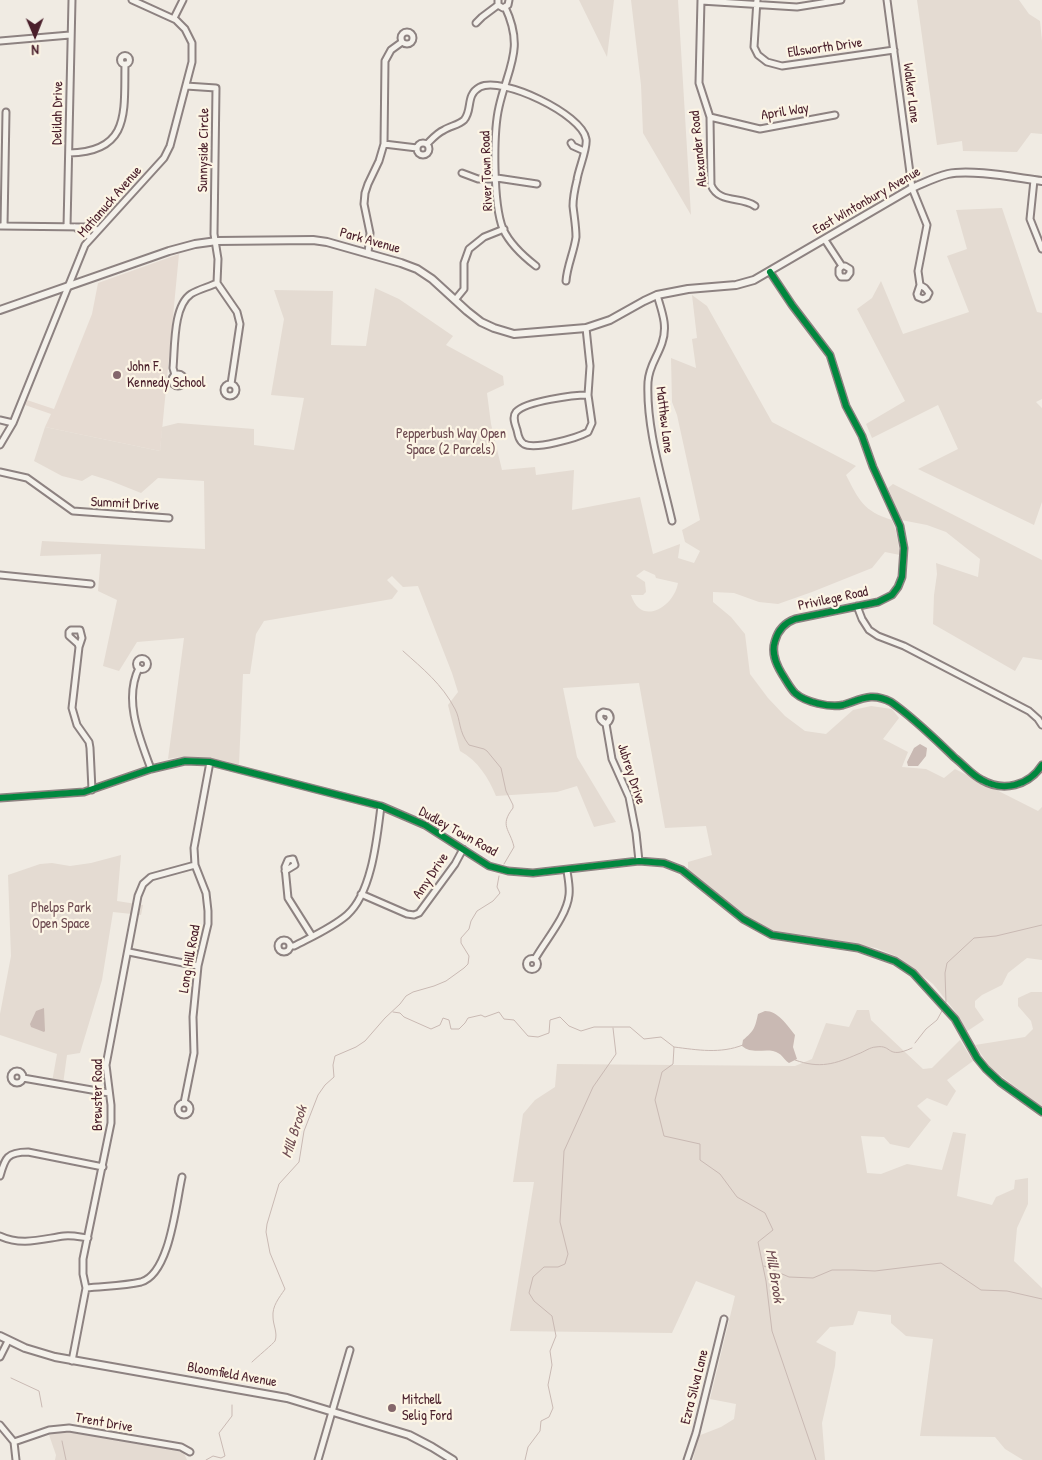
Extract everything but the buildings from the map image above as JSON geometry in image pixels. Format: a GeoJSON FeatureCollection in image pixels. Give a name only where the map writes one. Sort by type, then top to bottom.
{"type":"FeatureCollection","features":[{"type":"Feature","properties":{"kind":"main road","name":"East Wintonbury Avenue"},"geometry":{"type":"LineString","coordinates":[[714,288],[745,282],[770,272],[912,188],[932,179],[949,174],[965,173],[1042,181]]}},
{"type":"Feature","properties":{"kind":"main road","name":"Park Avenue"},"geometry":{"type":"LineString","coordinates":[[0,310],[168,251],[217,241],[313,240],[327,242],[401,263],[432,279],[481,322],[506,332],[521,334],[586,328],[600,324],[657,296],[688,289],[714,288]]}},
{"type":"Feature","properties":{"kind":"main road","name":"Bloomfield Avenue"},"geometry":{"type":"LineString","coordinates":[[0,1336],[34,1351],[72,1361],[270,1394],[409,1435],[453,1460]]}},
{"type":"Feature","properties":{"kind":"street","name":"Delilah Drive"},"geometry":{"type":"LineString","coordinates":[[67,227],[72,0]]}},
{"type":"Feature","properties":{"kind":"street"},"geometry":{"type":"LineString","coordinates":[[132,0],[174,18],[183,0]]}},
{"type":"Feature","properties":{"kind":"street"},"geometry":{"type":"LineString","coordinates":[[476,23],[498,2],[505,7],[508,5],[509,0]]}},
{"type":"Feature","properties":{"kind":"street"},"geometry":{"type":"LineString","coordinates":[[701,0],[757,2],[797,8],[841,0]]}},
{"type":"Feature","properties":{"kind":"street","name":"Alexander Road"},"geometry":{"type":"LineString","coordinates":[[701,0],[699,83],[710,118],[711,185],[723,197],[751,202],[756,206]]}},
{"type":"Feature","properties":{"kind":"street","name":"Walker Lane"},"geometry":{"type":"LineString","coordinates":[[887,0],[912,188],[926,225],[918,271],[920,285]]}},
{"type":"Feature","properties":{"kind":"street","name":"Ellsworth Drive"},"geometry":{"type":"LineString","coordinates":[[757,2],[754,47],[758,55],[767,62],[782,66],[894,50]]}},
{"type":"Feature","properties":{"kind":"street","name":"River Town Road"},"geometry":{"type":"LineString","coordinates":[[505,7],[512,24],[515,43],[513,62],[499,108],[496,129],[499,210],[504,229],[522,255],[536,266]]}},
{"type":"Feature","properties":{"kind":"street","name":"Matianuck Avenue"},"geometry":{"type":"LineString","coordinates":[[0,445],[13,423],[85,245],[167,154],[192,59],[192,46],[185,29],[174,18]]}},
{"type":"Feature","properties":{"kind":"street"},"geometry":{"type":"LineString","coordinates":[[0,41],[70,35]]}},
{"type":"Feature","properties":{"kind":"street"},"geometry":{"type":"LineString","coordinates":[[368,253],[370,233],[364,204],[368,184],[379,161],[384,144],[385,61],[391,50],[402,42]]}},
{"type":"Feature","properties":{"kind":"street"},"geometry":{"type":"LineString","coordinates":[[69,153],[94,151],[105,145],[118,130],[123,119],[125,64]]}},
{"type":"Feature","properties":{"kind":"street"},"geometry":{"type":"LineString","coordinates":[[417,148],[420,143],[427,144],[445,129],[465,119],[470,98],[476,90],[489,85],[505,87],[544,101],[571,118],[586,137],[578,169],[573,208],[576,236],[566,281]]}},
{"type":"Feature","properties":{"kind":"street","name":"Sunnyside Circle"},"geometry":{"type":"LineString","coordinates":[[186,86],[216,88],[214,234],[217,241]]}},
{"type":"Feature","properties":{"kind":"street"},"geometry":{"type":"LineString","coordinates":[[6,112],[2,226],[84,227],[98,230]]}},
{"type":"Feature","properties":{"kind":"street","name":"April Way"},"geometry":{"type":"LineString","coordinates":[[710,118],[760,129],[834,115]]}},
{"type":"Feature","properties":{"kind":"street"},"geometry":{"type":"LineString","coordinates":[[571,142],[572,146],[584,151]]}},
{"type":"Feature","properties":{"kind":"street"},"geometry":{"type":"LineString","coordinates":[[384,144],[417,148]]}},
{"type":"Feature","properties":{"kind":"street"},"geometry":{"type":"LineString","coordinates":[[417,148],[419,154],[424,154],[428,150],[427,144]]}},
{"type":"Feature","properties":{"kind":"street"},"geometry":{"type":"LineString","coordinates":[[462,173],[478,179],[497,178],[537,184]]}},
{"type":"Feature","properties":{"kind":"street"},"geometry":{"type":"LineString","coordinates":[[1034,180],[1030,219],[1042,249]]}},
{"type":"Feature","properties":{"kind":"street"},"geometry":{"type":"LineString","coordinates":[[75,227],[91,238]]}},
{"type":"Feature","properties":{"kind":"street"},"geometry":{"type":"LineString","coordinates":[[455,300],[464,290],[464,263],[470,249],[484,237],[504,229]]}},
{"type":"Feature","properties":{"kind":"street"},"geometry":{"type":"LineString","coordinates":[[825,240],[842,266]]}},
{"type":"Feature","properties":{"kind":"street"},"geometry":{"type":"LineString","coordinates":[[217,241],[217,283],[237,312],[240,324],[231,384]]}},
{"type":"Feature","properties":{"kind":"street","name":"Privilege Road"},"geometry":{"type":"LineString","coordinates":[[770,272],[792,305],[830,355],[846,406],[862,436],[873,468],[897,519],[904,548],[902,577],[892,595],[886,599],[795,619],[786,623],[779,630],[774,643],[774,654],[778,666],[793,692],[805,699],[836,706],[866,697],[886,699],[897,706],[975,776],[995,785],[1011,786],[1026,781],[1038,772],[1042,765]]}},
{"type":"Feature","properties":{"kind":"street"},"geometry":{"type":"LineString","coordinates":[[176,374],[173,368],[178,312],[188,296],[193,292],[217,283]]}},
{"type":"Feature","properties":{"kind":"street","name":"Matthew Lane"},"geometry":{"type":"LineString","coordinates":[[657,296],[666,325],[662,345],[655,356],[649,372],[648,384],[653,439],[672,521]]}},
{"type":"Feature","properties":{"kind":"street"},"geometry":{"type":"LineString","coordinates":[[586,328],[590,366],[588,395],[592,423],[588,432],[548,444],[530,446],[519,439],[514,418],[520,409],[562,397],[588,395]]}},
{"type":"Feature","properties":{"kind":"street"},"geometry":{"type":"LineString","coordinates":[[0,420],[13,423]]}},
{"type":"Feature","properties":{"kind":"street","name":"Summit Drive"},"geometry":{"type":"LineString","coordinates":[[0,472],[27,478],[73,511],[169,518]]}},
{"type":"Feature","properties":{"kind":"street"},"geometry":{"type":"LineString","coordinates":[[0,575],[91,584]]}},
{"type":"Feature","properties":{"kind":"street","name":"Privilege Road"},"geometry":{"type":"LineString","coordinates":[[857,606],[869,630],[878,636],[904,646],[1029,711],[1042,725]]}},
{"type":"Feature","properties":{"kind":"street"},"geometry":{"type":"LineString","coordinates":[[79,647],[72,708],[77,725],[90,748],[92,790]]}},
{"type":"Feature","properties":{"kind":"street"},"geometry":{"type":"LineString","coordinates":[[139,668],[134,678],[135,718],[139,736],[151,769]]}},
{"type":"Feature","properties":{"kind":"street","name":"Jubrey Drive"},"geometry":{"type":"LineString","coordinates":[[606,724],[612,759],[629,797],[636,834],[638,862]]}},
{"type":"Feature","properties":{"kind":"street","name":"Dudley Town Road"},"geometry":{"type":"LineString","coordinates":[[0,798],[74,794],[92,790],[151,769],[185,761],[210,762],[381,806],[424,825],[489,866],[508,871],[533,873],[567,871],[638,862],[664,863],[682,870],[743,918],[772,936],[858,948],[895,961],[934,994],[956,1018],[977,1058],[986,1069],[1000,1082],[1042,1112]]}},
{"type":"Feature","properties":{"kind":"street","name":"Long Hill Road"},"geometry":{"type":"LineString","coordinates":[[184,1104],[194,1053],[193,1017],[198,966],[208,924],[206,893],[195,865],[194,848],[196,829],[210,762]]}},
{"type":"Feature","properties":{"kind":"street"},"geometry":{"type":"LineString","coordinates":[[290,946],[294,946],[312,936],[346,916],[352,910],[361,894],[373,863],[381,806]]}},
{"type":"Feature","properties":{"kind":"street","name":"Amy Drive"},"geometry":{"type":"LineString","coordinates":[[361,894],[407,914],[414,915],[419,913],[455,864],[462,849]]}},
{"type":"Feature","properties":{"kind":"street","name":"Brewster Road"},"geometry":{"type":"LineString","coordinates":[[72,1361],[86,1288],[83,1274],[83,1258],[111,1123],[111,1105],[106,1065],[129,952],[138,896],[143,884],[151,877],[195,865]]}},
{"type":"Feature","properties":{"kind":"street"},"geometry":{"type":"LineString","coordinates":[[285,871],[288,898],[312,936]]}},
{"type":"Feature","properties":{"kind":"street"},"geometry":{"type":"LineString","coordinates":[[535,959],[560,919],[565,907],[569,895],[567,871]]}},
{"type":"Feature","properties":{"kind":"street"},"geometry":{"type":"LineString","coordinates":[[129,952],[198,966]]}},
{"type":"Feature","properties":{"kind":"street"},"geometry":{"type":"LineString","coordinates":[[23,1078],[109,1093]]}},
{"type":"Feature","properties":{"kind":"street"},"geometry":{"type":"LineString","coordinates":[[0,1176],[9,1155],[18,1152],[28,1152],[103,1167]]}},
{"type":"Feature","properties":{"kind":"street"},"geometry":{"type":"LineString","coordinates":[[86,1288],[143,1282],[154,1274],[162,1262],[168,1246],[182,1177]]}},
{"type":"Feature","properties":{"kind":"street"},"geometry":{"type":"LineString","coordinates":[[0,1236],[19,1242],[38,1241],[64,1236],[88,1238]]}},
{"type":"Feature","properties":{"kind":"street","name":"Ezra Silva Lane"},"geometry":{"type":"LineString","coordinates":[[687,1460],[696,1433],[724,1319]]}},
{"type":"Feature","properties":{"kind":"street"},"geometry":{"type":"LineString","coordinates":[[0,1357],[8,1341]]}},
{"type":"Feature","properties":{"kind":"street"},"geometry":{"type":"LineString","coordinates":[[318,1460],[350,1350]]}},
{"type":"Feature","properties":{"kind":"street"},"geometry":{"type":"LineString","coordinates":[[0,1425],[14,1442],[16,1460]]}},
{"type":"Feature","properties":{"kind":"street","name":"Trent Drive"},"geometry":{"type":"LineString","coordinates":[[14,1442],[49,1430],[69,1428],[181,1447],[190,1452]]}},
{"type":"Feature","properties":{"kind":"shaded area","name":"John F. Kennedy School"},"geometry":{"type":"Polygon","coordinates":[[[179,254],[160,451],[45,427],[51,414],[25,405],[27,400],[54,409],[92,314],[98,283],[179,254]]]}},
{"type":"Feature","properties":{"kind":"shaded area"},"geometry":{"type":"Polygon","coordinates":[[[920,744],[927,748],[926,756],[918,766],[908,766],[907,762],[914,748],[920,744]]]}},
{"type":"Feature","properties":{"kind":"shaded area"},"geometry":{"type":"Polygon","coordinates":[[[44,1008],[44,1032],[31,1027],[30,1024],[36,1011],[44,1008]]]}},
{"type":"Feature","properties":{"kind":"shaded area"},"geometry":{"type":"Polygon","coordinates":[[[765,1011],[778,1016],[795,1035],[793,1047],[797,1059],[789,1063],[776,1052],[753,1051],[742,1046],[743,1040],[754,1029],[758,1014],[765,1011]]]}},
{"type":"Feature","properties":{"kind":"green space"},"geometry":{"type":"Polygon","coordinates":[[[579,0],[614,0],[607,57],[579,0]]]}},
{"type":"Feature","properties":{"kind":"green space"},"geometry":{"type":"Polygon","coordinates":[[[631,0],[678,0],[691,215],[643,133],[641,85],[631,0]]]}},
{"type":"Feature","properties":{"kind":"green space"},"geometry":{"type":"Polygon","coordinates":[[[917,0],[1019,0],[1029,14],[1040,21],[1042,41],[1042,134],[1031,133],[1017,152],[963,151],[962,141],[937,145],[917,0]]]}},
{"type":"Feature","properties":{"kind":"green space"},"geometry":{"type":"Polygon","coordinates":[[[1002,208],[1037,312],[1042,313],[1042,399],[1036,402],[1042,408],[1042,502],[1034,525],[918,469],[958,449],[938,405],[872,438],[866,424],[905,401],[857,309],[872,298],[881,281],[903,334],[969,312],[947,256],[967,249],[956,210],[1002,208]]]}},
{"type":"Feature","properties":{"kind":"green space","name":"Pepperbush Way Open Space (2 Parcels)"},"geometry":{"type":"Polygon","coordinates":[[[375,288],[399,299],[453,336],[446,345],[503,376],[504,385],[487,393],[491,424],[502,470],[535,467],[536,475],[574,470],[572,510],[640,497],[653,554],[680,544],[678,558],[694,563],[700,551],[685,542],[682,530],[700,520],[677,415],[672,402],[671,358],[696,368],[692,339],[697,338],[692,295],[707,306],[772,422],[856,466],[846,475],[863,504],[874,513],[892,520],[900,555],[885,552],[872,568],[778,604],[759,602],[734,593],[713,592],[713,602],[731,617],[745,634],[750,674],[768,698],[785,716],[805,731],[826,734],[853,710],[871,706],[892,709],[899,718],[883,739],[908,752],[902,767],[926,769],[944,778],[955,769],[1038,811],[1042,807],[1042,960],[1027,958],[1008,973],[1002,985],[982,995],[975,1001],[975,1007],[984,1020],[966,1032],[954,1010],[933,984],[898,957],[876,948],[776,932],[746,916],[688,870],[688,862],[712,855],[706,826],[665,828],[639,683],[563,688],[577,757],[616,822],[594,827],[577,786],[557,792],[496,796],[482,770],[460,751],[448,705],[458,692],[418,586],[403,587],[392,576],[387,580],[398,591],[392,599],[264,621],[256,634],[250,674],[243,674],[239,764],[196,757],[168,759],[184,638],[137,642],[119,671],[103,666],[117,600],[98,591],[101,554],[40,556],[42,541],[205,549],[204,481],[158,478],[141,493],[92,475],[82,481],[62,476],[34,461],[45,427],[160,451],[162,427],[178,423],[254,429],[254,445],[294,450],[304,398],[271,395],[284,319],[274,290],[333,291],[331,345],[366,346],[375,288]],[[644,570],[636,576],[645,582],[646,592],[643,595],[631,595],[636,605],[642,610],[649,612],[664,606],[670,600],[678,583],[656,578],[655,575],[644,570]]]}},
{"type":"Feature","properties":{"kind":"green space"},"geometry":{"type":"Polygon","coordinates":[[[893,484],[1042,560],[1042,660],[1023,657],[1015,671],[933,624],[937,574],[936,563],[978,577],[980,559],[946,532],[927,525],[901,520],[888,488],[893,484]]]}},
{"type":"Feature","properties":{"kind":"green space","name":"Phelps Park Open Space"},"geometry":{"type":"Polygon","coordinates":[[[121,855],[117,901],[143,905],[141,915],[113,912],[102,980],[80,1053],[67,1055],[63,1084],[52,1082],[57,1054],[0,1035],[0,1014],[11,956],[8,875],[40,864],[52,863],[70,866],[121,855]]]}},
{"type":"Feature","properties":{"kind":"green space"},"geometry":{"type":"Polygon","coordinates":[[[1031,992],[1042,992],[1042,1108],[990,1067],[975,1045],[1025,1037],[1033,1029],[1031,1021],[1018,1006],[1018,998],[1031,992]]]}},
{"type":"Feature","properties":{"kind":"green space"},"geometry":{"type":"Polygon","coordinates":[[[857,1010],[869,1010],[871,1020],[923,1069],[932,1068],[960,1040],[973,1061],[947,1080],[956,1091],[947,1106],[927,1098],[917,1106],[931,1120],[909,1148],[890,1144],[884,1137],[861,1136],[867,1173],[881,1174],[907,1164],[942,1170],[953,1132],[966,1134],[957,1196],[992,1205],[996,1197],[1014,1189],[1015,1180],[1028,1178],[1028,1204],[1017,1228],[1014,1261],[1042,1288],[1042,1460],[1023,1460],[1005,1449],[995,1437],[920,1436],[933,1339],[906,1336],[891,1323],[891,1315],[858,1311],[853,1325],[830,1327],[816,1342],[836,1352],[835,1366],[822,1423],[825,1460],[693,1460],[698,1436],[721,1427],[734,1419],[736,1404],[710,1399],[735,1296],[696,1281],[672,1333],[510,1331],[534,1182],[513,1182],[523,1114],[535,1100],[555,1087],[557,1064],[795,1066],[812,1059],[826,1023],[849,1027],[857,1010]]]}},
{"type":"Feature","properties":{"kind":"green space"},"geometry":{"type":"Polygon","coordinates":[[[67,1429],[183,1451],[187,1460],[55,1460],[56,1455],[48,1432],[67,1429]]]}},
{"type":"Feature","properties":{"kind":"waterway"},"geometry":{"type":"LineString","coordinates":[[403,651],[432,677],[450,700],[455,709],[465,740],[469,745],[487,751],[501,768],[506,791],[513,805],[506,824],[514,847],[504,864]]}},
{"type":"Feature","properties":{"kind":"waterway","name":"Mill Brook"},"geometry":{"type":"LineString","coordinates":[[252,1362],[275,1341],[273,1313],[276,1302],[285,1289],[270,1253],[266,1232],[267,1224],[279,1184],[299,1162],[304,1131],[318,1095],[334,1077],[333,1065],[335,1056],[365,1041],[406,996],[446,981],[468,964],[469,956],[461,943],[461,938],[469,929],[477,911],[493,901],[500,893],[497,887],[499,876]]}},
{"type":"Feature","properties":{"kind":"waterway"},"geometry":{"type":"LineString","coordinates":[[946,1002],[945,973],[947,963],[974,938],[996,936],[1042,925]]}},
{"type":"Feature","properties":{"kind":"waterway"},"geometry":{"type":"LineString","coordinates":[[915,1043],[926,1029],[937,1020],[943,1009]]}},
{"type":"Feature","properties":{"kind":"waterway","name":"Mill Brook"},"geometry":{"type":"LineString","coordinates":[[393,1012],[400,1013],[404,1017],[431,1029],[440,1025],[443,1018],[449,1020],[451,1029],[459,1029],[468,1018],[481,1015],[485,1017],[499,1012],[504,1019],[514,1020],[528,1036],[538,1037],[549,1033],[550,1020],[560,1017],[569,1026],[581,1031],[594,1027],[630,1027],[644,1039],[661,1037],[674,1047],[673,1064],[662,1072],[655,1100],[664,1136],[700,1144],[700,1160],[720,1174],[737,1197],[765,1213],[773,1230],[758,1242],[766,1281],[772,1331],[816,1460]]}},
{"type":"Feature","properties":{"kind":"waterway"},"geometry":{"type":"LineString","coordinates":[[525,1460],[528,1447],[540,1431],[541,1421],[549,1417],[553,1408],[548,1385],[552,1365],[550,1351],[556,1336],[552,1316],[534,1301],[529,1293],[533,1277],[544,1267],[558,1267],[565,1264],[568,1254],[560,1222],[564,1151],[593,1087],[616,1054],[613,1028]]}},
{"type":"Feature","properties":{"kind":"waterway"},"geometry":{"type":"LineString","coordinates":[[674,1047],[726,1050],[743,1045]]}},
{"type":"Feature","properties":{"kind":"waterway"},"geometry":{"type":"LineString","coordinates":[[795,1060],[820,1065],[842,1060],[874,1047],[881,1047],[894,1052],[912,1048]]}},
{"type":"Feature","properties":{"kind":"waterway"},"geometry":{"type":"LineString","coordinates":[[764,1266],[789,1277],[813,1278],[832,1270],[875,1271],[941,1263],[981,1290],[1007,1291],[1042,1299]]}},
{"type":"Feature","properties":{"kind":"waterway"},"geometry":{"type":"LineString","coordinates":[[11,1378],[39,1391],[42,1407]]}},
{"type":"Feature","properties":{"kind":"waterway","name":"Mill Brook"},"geometry":{"type":"LineString","coordinates":[[206,1460],[213,1456],[221,1458],[225,1456],[219,1433],[232,1416],[232,1405]]}},
{"type":"Feature","properties":{"kind":"waterway"},"geometry":{"type":"LineString","coordinates":[[62,1441],[66,1460]]}},
{"type":"Feature","properties":{"kind":"cycle path"},"geometry":{"type":"LineString","coordinates":[[770,272],[792,305],[830,355],[846,406],[862,436],[873,467],[900,526],[904,548],[902,577],[892,595],[878,602],[795,619],[782,627],[774,645],[775,658],[780,670],[795,693],[818,704],[838,706],[872,697],[878,697],[891,702],[916,722],[971,773],[990,784],[998,786],[1015,785],[1030,778],[1042,765]]}},
{"type":"Feature","properties":{"kind":"cycle path"},"geometry":{"type":"LineString","coordinates":[[0,798],[84,792],[151,769],[185,761],[210,762],[381,806],[425,825],[489,866],[508,871],[533,873],[639,861],[664,863],[682,870],[743,919],[772,935],[858,948],[895,961],[913,973],[955,1019],[977,1058],[986,1069],[1000,1082],[1042,1112]]}},
{"type":"Feature","properties":{"kind":"place","name":"John F. Kennedy School"},"geometry":{"type":"Point","coordinates":[117,375]}},
{"type":"Feature","properties":{"kind":"place","name":"Mitchell Selig Ford"},"geometry":{"type":"Point","coordinates":[392,1408]}}]}
